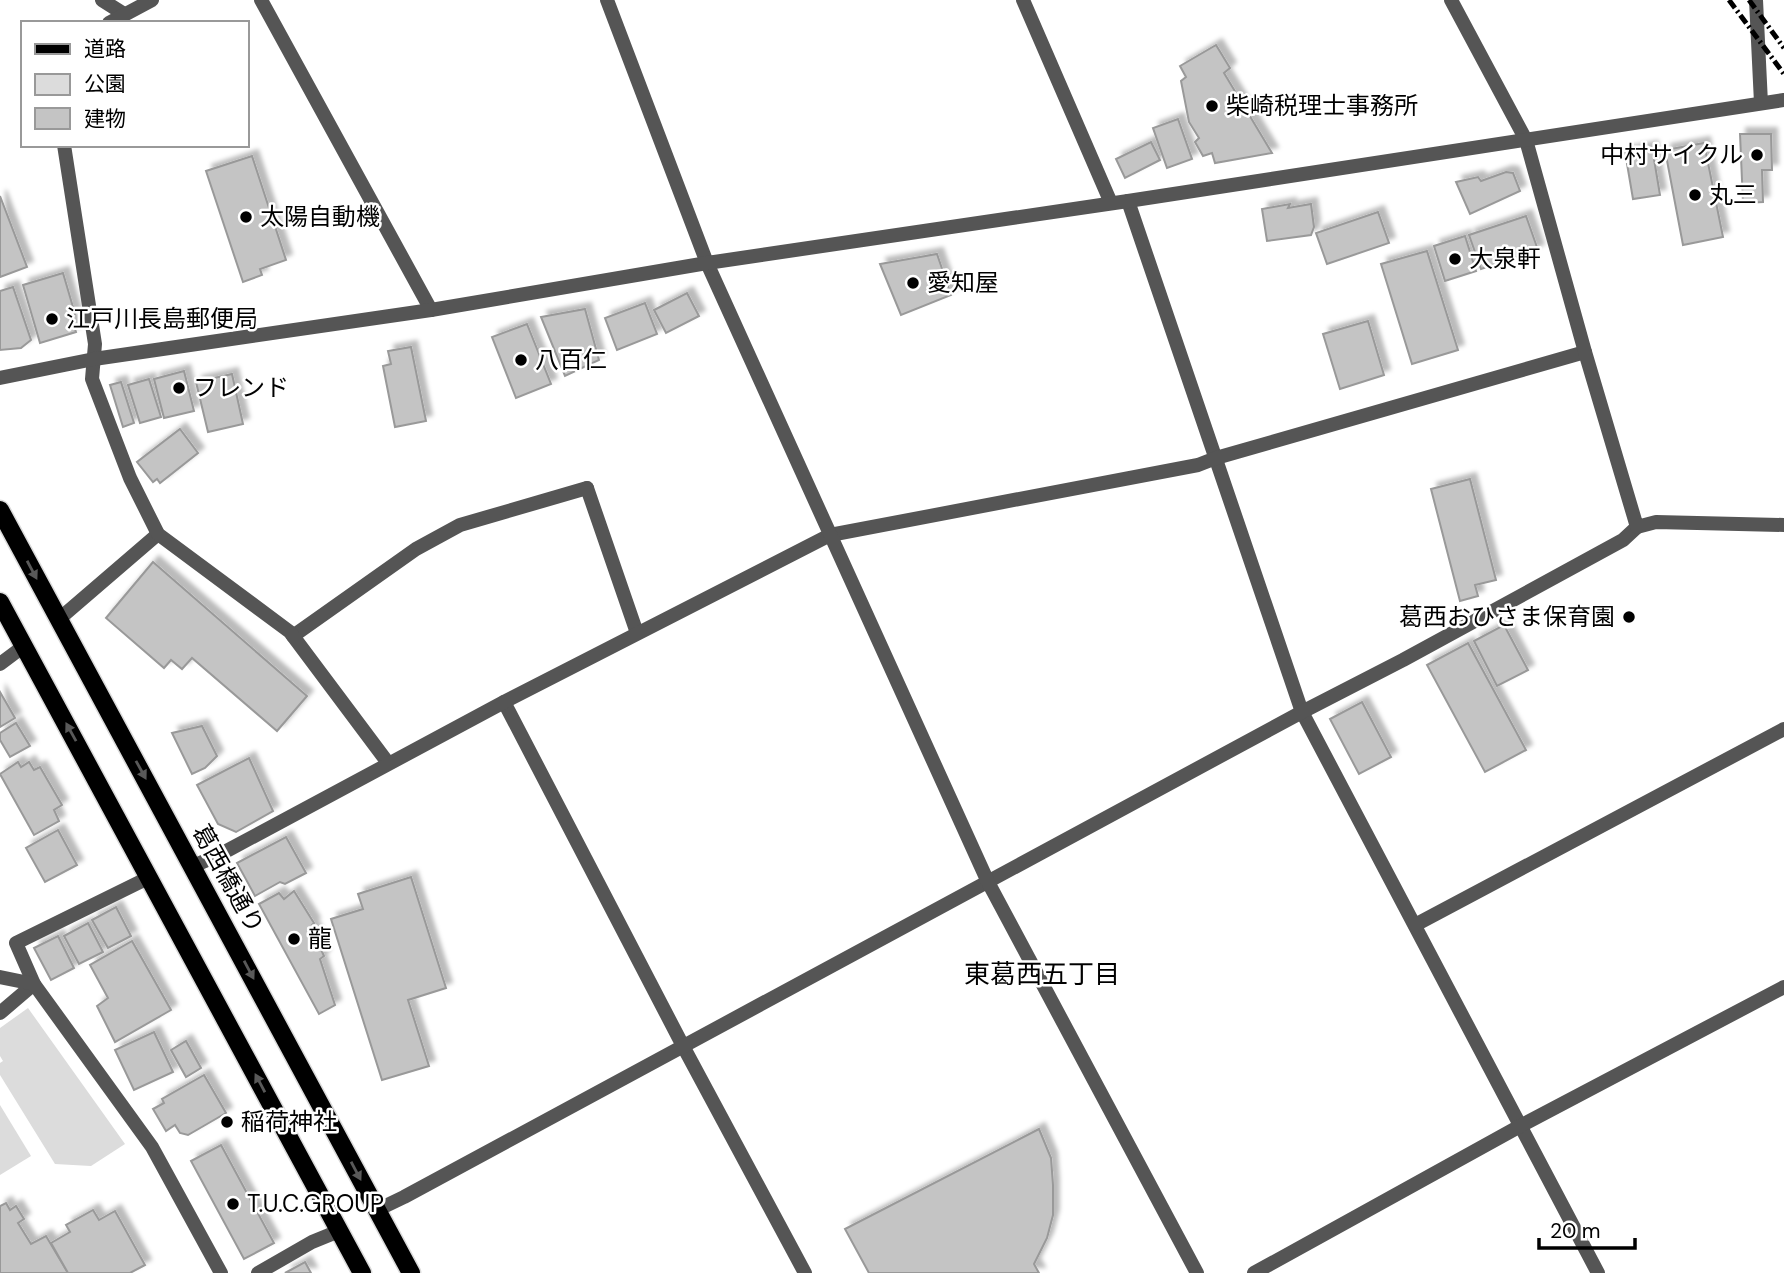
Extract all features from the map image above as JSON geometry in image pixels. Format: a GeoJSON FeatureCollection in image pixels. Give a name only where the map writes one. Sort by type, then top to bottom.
{"type":"FeatureCollection","features":[{"type":"Feature","properties":{"kind":"main road","name":"葛西橋通り"},"geometry":{"type":"LineString","coordinates":[[0,510],[411,1273]]}},
{"type":"Feature","properties":{"kind":"main road"},"geometry":{"type":"LineString","coordinates":[[0,603],[362,1273]]}},
{"type":"Feature","properties":{"kind":"street"},"geometry":{"type":"LineString","coordinates":[[102,0],[124,13]]}},
{"type":"Feature","properties":{"kind":"street"},"geometry":{"type":"LineString","coordinates":[[112,21],[152,0]]}},
{"type":"Feature","properties":{"kind":"street"},"geometry":{"type":"LineString","coordinates":[[261,0],[431,310]]}},
{"type":"Feature","properties":{"kind":"street"},"geometry":{"type":"LineString","coordinates":[[607,0],[707,263],[988,882],[1197,1273]]}},
{"type":"Feature","properties":{"kind":"street"},"geometry":{"type":"LineString","coordinates":[[1023,0],[1111,203]]}},
{"type":"Feature","properties":{"kind":"street"},"geometry":{"type":"LineString","coordinates":[[1451,0],[1526,140],[1637,527]]}},
{"type":"Feature","properties":{"kind":"street"},"geometry":{"type":"LineString","coordinates":[[1756,0],[1761,103]]}},
{"type":"Feature","properties":{"kind":"street"},"geometry":{"type":"LineString","coordinates":[[0,378],[94,359],[431,310],[707,263],[1784,100]]}},
{"type":"Feature","properties":{"kind":"street"},"geometry":{"type":"LineString","coordinates":[[64,147],[95,344],[92,379],[130,478],[158,534],[293,636],[388,763]]}},
{"type":"Feature","properties":{"kind":"street"},"geometry":{"type":"LineString","coordinates":[[1129,201],[1302,712],[1598,1273]]}},
{"type":"Feature","properties":{"kind":"street"},"geometry":{"type":"LineString","coordinates":[[193,866],[219,855],[504,702],[830,535],[1198,465],[1585,352]]}},
{"type":"Feature","properties":{"kind":"street"},"geometry":{"type":"LineString","coordinates":[[293,636],[416,549],[460,526],[587,488],[637,633]]}},
{"type":"Feature","properties":{"kind":"street"},"geometry":{"type":"LineString","coordinates":[[377,1210],[1610,546],[1637,527],[1656,522],[1784,525]]}},
{"type":"Feature","properties":{"kind":"street"},"geometry":{"type":"LineString","coordinates":[[58,620],[158,534]]}},
{"type":"Feature","properties":{"kind":"street"},"geometry":{"type":"LineString","coordinates":[[0,664],[24,646]]}},
{"type":"Feature","properties":{"kind":"street"},"geometry":{"type":"LineString","coordinates":[[504,702],[805,1273]]}},
{"type":"Feature","properties":{"kind":"street"},"geometry":{"type":"LineString","coordinates":[[1415,925],[1784,729]]}},
{"type":"Feature","properties":{"kind":"street"},"geometry":{"type":"LineString","coordinates":[[150,877],[16,943],[33,984],[152,1147],[221,1273]]}},
{"type":"Feature","properties":{"kind":"street"},"geometry":{"type":"LineString","coordinates":[[0,977],[33,984]]}},
{"type":"Feature","properties":{"kind":"street"},"geometry":{"type":"LineString","coordinates":[[0,1013],[33,984]]}},
{"type":"Feature","properties":{"kind":"street"},"geometry":{"type":"LineString","coordinates":[[1254,1273],[1522,1125],[1784,987]]}},
{"type":"Feature","properties":{"kind":"street"},"geometry":{"type":"LineString","coordinates":[[258,1273],[312,1242],[339,1231]]}},
{"type":"Feature","properties":{"kind":"green space"},"geometry":{"type":"Polygon","coordinates":[[[28,1008],[125,1144],[91,1166],[55,1164],[0,1075],[0,1063],[3,1061],[0,1056],[0,1028],[28,1008]]]}},
{"type":"Feature","properties":{"kind":"green space"},"geometry":{"type":"Polygon","coordinates":[[[0,1105],[31,1156],[0,1175],[0,1105]]]}},
{"type":"Feature","properties":{"kind":"building"},"geometry":{"type":"Polygon","coordinates":[[[1216,45],[1230,68],[1224,73],[1272,153],[1215,163],[1212,153],[1203,156],[1195,142],[1199,138],[1189,122],[1181,81],[1186,77],[1180,66],[1216,45]]]}},
{"type":"Feature","properties":{"kind":"building"},"geometry":{"type":"Polygon","coordinates":[[[1178,119],[1192,159],[1167,168],[1153,128],[1178,119]]]}},
{"type":"Feature","properties":{"kind":"building"},"geometry":{"type":"Polygon","coordinates":[[[1740,134],[1771,134],[1772,170],[1762,170],[1763,202],[1743,203],[1740,134]]]}},
{"type":"Feature","properties":{"kind":"building"},"geometry":{"type":"Polygon","coordinates":[[[1151,142],[1160,160],[1125,178],[1116,159],[1151,142]]]}},
{"type":"Feature","properties":{"kind":"building"},"geometry":{"type":"Polygon","coordinates":[[[1704,143],[1723,237],[1683,245],[1665,150],[1704,143]]]}},
{"type":"Feature","properties":{"kind":"building"},"geometry":{"type":"Polygon","coordinates":[[[1652,147],[1660,195],[1633,199],[1625,152],[1652,147]]]}},
{"type":"Feature","properties":{"kind":"building"},"geometry":{"type":"Polygon","coordinates":[[[252,156],[286,260],[260,269],[262,275],[243,282],[206,171],[252,156]]]}},
{"type":"Feature","properties":{"kind":"building"},"geometry":{"type":"Polygon","coordinates":[[[1506,172],[1513,173],[1520,191],[1470,214],[1456,182],[1478,177],[1481,181],[1506,172]]]}},
{"type":"Feature","properties":{"kind":"building"},"geometry":{"type":"Polygon","coordinates":[[[0,196],[27,267],[0,277],[0,196]]]}},
{"type":"Feature","properties":{"kind":"building"},"geometry":{"type":"Polygon","coordinates":[[[1290,204],[1288,208],[1311,204],[1314,227],[1311,235],[1267,241],[1262,209],[1290,204]]]}},
{"type":"Feature","properties":{"kind":"building"},"geometry":{"type":"Polygon","coordinates":[[[1378,212],[1389,243],[1327,264],[1316,233],[1378,212]]]}},
{"type":"Feature","properties":{"kind":"building"},"geometry":{"type":"Polygon","coordinates":[[[1526,216],[1538,250],[1481,269],[1469,235],[1526,216]]]}},
{"type":"Feature","properties":{"kind":"building"},"geometry":{"type":"Polygon","coordinates":[[[1465,236],[1476,271],[1445,281],[1434,246],[1465,236]]]}},
{"type":"Feature","properties":{"kind":"building"},"geometry":{"type":"Polygon","coordinates":[[[1427,251],[1458,350],[1412,364],[1381,264],[1427,251]]]}},
{"type":"Feature","properties":{"kind":"building"},"geometry":{"type":"Polygon","coordinates":[[[937,254],[951,295],[901,315],[880,264],[937,254]]]}},
{"type":"Feature","properties":{"kind":"building"},"geometry":{"type":"Polygon","coordinates":[[[63,273],[75,314],[71,316],[76,332],[40,343],[23,285],[63,273]]]}},
{"type":"Feature","properties":{"kind":"building"},"geometry":{"type":"Polygon","coordinates":[[[13,287],[31,340],[21,348],[0,350],[0,291],[13,287]]]}},
{"type":"Feature","properties":{"kind":"building"},"geometry":{"type":"Polygon","coordinates":[[[687,293],[699,316],[666,333],[654,310],[687,293]]]}},
{"type":"Feature","properties":{"kind":"building"},"geometry":{"type":"Polygon","coordinates":[[[645,303],[657,334],[617,350],[605,318],[645,303]]]}},
{"type":"Feature","properties":{"kind":"building"},"geometry":{"type":"Polygon","coordinates":[[[585,309],[599,360],[565,376],[541,317],[585,309]]]}},
{"type":"Feature","properties":{"kind":"building"},"geometry":{"type":"Polygon","coordinates":[[[1368,321],[1384,375],[1340,389],[1323,334],[1368,321]]]}},
{"type":"Feature","properties":{"kind":"building"},"geometry":{"type":"Polygon","coordinates":[[[527,324],[551,384],[516,398],[492,337],[527,324]]]}},
{"type":"Feature","properties":{"kind":"building"},"geometry":{"type":"Polygon","coordinates":[[[411,347],[426,421],[395,427],[383,366],[391,364],[388,351],[411,347]]]}},
{"type":"Feature","properties":{"kind":"building"},"geometry":{"type":"Polygon","coordinates":[[[184,371],[194,411],[164,418],[154,379],[184,371]]]}},
{"type":"Feature","properties":{"kind":"building"},"geometry":{"type":"Polygon","coordinates":[[[232,374],[243,424],[208,432],[196,382],[232,374]]]}},
{"type":"Feature","properties":{"kind":"building"},"geometry":{"type":"Polygon","coordinates":[[[149,379],[161,417],[140,423],[128,385],[149,379]]]}},
{"type":"Feature","properties":{"kind":"building"},"geometry":{"type":"Polygon","coordinates":[[[121,382],[134,423],[123,427],[110,385],[121,382]]]}},
{"type":"Feature","properties":{"kind":"building"},"geometry":{"type":"Polygon","coordinates":[[[180,429],[198,453],[160,483],[157,479],[153,482],[137,462],[180,429]]]}},
{"type":"Feature","properties":{"kind":"building"},"geometry":{"type":"Polygon","coordinates":[[[1470,479],[1496,580],[1475,585],[1478,596],[1460,601],[1431,489],[1470,479]]]}},
{"type":"Feature","properties":{"kind":"building"},"geometry":{"type":"Polygon","coordinates":[[[153,562],[307,696],[277,731],[192,658],[182,669],[171,660],[164,668],[106,618],[153,562]]]}},
{"type":"Feature","properties":{"kind":"building"},"geometry":{"type":"Polygon","coordinates":[[[1504,625],[1528,670],[1497,686],[1474,641],[1504,625]]]}},
{"type":"Feature","properties":{"kind":"building"},"geometry":{"type":"Polygon","coordinates":[[[1468,643],[1526,750],[1485,772],[1427,665],[1468,643]]]}},
{"type":"Feature","properties":{"kind":"building"},"geometry":{"type":"Polygon","coordinates":[[[0,692],[15,718],[0,727],[0,692]]]}},
{"type":"Feature","properties":{"kind":"building"},"geometry":{"type":"Polygon","coordinates":[[[1362,702],[1391,757],[1359,774],[1330,719],[1362,702]]]}},
{"type":"Feature","properties":{"kind":"building"},"geometry":{"type":"Polygon","coordinates":[[[16,723],[30,746],[10,757],[0,740],[0,733],[16,723]]]}},
{"type":"Feature","properties":{"kind":"building"},"geometry":{"type":"Polygon","coordinates":[[[202,726],[217,756],[205,768],[192,774],[172,733],[202,726]]]}},
{"type":"Feature","properties":{"kind":"building"},"geometry":{"type":"Polygon","coordinates":[[[249,758],[273,811],[236,832],[218,824],[197,785],[249,758]]]}},
{"type":"Feature","properties":{"kind":"building"},"geometry":{"type":"Polygon","coordinates":[[[18,762],[21,767],[29,762],[34,770],[40,767],[62,805],[54,810],[59,821],[34,835],[0,774],[18,762]]]}},
{"type":"Feature","properties":{"kind":"building"},"geometry":{"type":"Polygon","coordinates":[[[58,830],[77,865],[45,882],[26,848],[58,830]]]}},
{"type":"Feature","properties":{"kind":"building"},"geometry":{"type":"Polygon","coordinates":[[[286,837],[306,873],[285,884],[280,882],[255,896],[237,863],[286,837]]]}},
{"type":"Feature","properties":{"kind":"building"},"geometry":{"type":"Polygon","coordinates":[[[411,877],[446,988],[408,1000],[429,1066],[382,1080],[331,919],[363,909],[358,894],[411,877]]]}},
{"type":"Feature","properties":{"kind":"building"},"geometry":{"type":"Polygon","coordinates":[[[294,891],[314,923],[312,925],[324,956],[320,959],[335,1005],[319,1014],[259,904],[279,893],[284,899],[294,891]]]}},
{"type":"Feature","properties":{"kind":"building"},"geometry":{"type":"Polygon","coordinates":[[[116,907],[131,936],[108,948],[92,920],[116,907]]]}},
{"type":"Feature","properties":{"kind":"building"},"geometry":{"type":"Polygon","coordinates":[[[88,923],[103,952],[79,964],[64,936],[88,923]]]}},
{"type":"Feature","properties":{"kind":"building"},"geometry":{"type":"Polygon","coordinates":[[[58,936],[74,968],[51,980],[34,948],[58,936]]]}},
{"type":"Feature","properties":{"kind":"building"},"geometry":{"type":"Polygon","coordinates":[[[132,941],[171,1010],[115,1042],[97,1006],[108,998],[90,965],[132,941]]]}},
{"type":"Feature","properties":{"kind":"building"},"geometry":{"type":"Polygon","coordinates":[[[154,1032],[173,1072],[134,1090],[115,1050],[154,1032]]]}},
{"type":"Feature","properties":{"kind":"building"},"geometry":{"type":"Polygon","coordinates":[[[186,1041],[201,1068],[186,1077],[171,1050],[186,1041]]]}},
{"type":"Feature","properties":{"kind":"building"},"geometry":{"type":"Polygon","coordinates":[[[204,1075],[226,1113],[188,1135],[180,1133],[175,1125],[166,1131],[153,1109],[164,1103],[162,1099],[204,1075]]]}},
{"type":"Feature","properties":{"kind":"building"},"geometry":{"type":"Polygon","coordinates":[[[1039,1129],[1051,1158],[1053,1215],[1047,1238],[1034,1264],[1039,1273],[869,1273],[845,1229],[1039,1129]]]}},
{"type":"Feature","properties":{"kind":"building"},"geometry":{"type":"Polygon","coordinates":[[[221,1145],[274,1243],[244,1259],[191,1161],[221,1145]]]}},
{"type":"Feature","properties":{"kind":"building"},"geometry":{"type":"Polygon","coordinates":[[[6,1203],[10,1210],[16,1206],[24,1219],[18,1223],[31,1244],[46,1236],[68,1273],[0,1273],[0,1206],[6,1203]]]}},
{"type":"Feature","properties":{"kind":"building"},"geometry":{"type":"Polygon","coordinates":[[[93,1210],[99,1220],[115,1211],[145,1265],[130,1273],[68,1273],[51,1243],[70,1232],[66,1225],[93,1210]]]}},
{"type":"Feature","properties":{"kind":"building"},"geometry":{"type":"Polygon","coordinates":[[[305,1262],[311,1273],[285,1273],[305,1262]]]}},
{"type":"Feature","properties":{"kind":"railway"},"geometry":{"type":"LineString","coordinates":[[1729,0],[1784,74]]}},
{"type":"Feature","properties":{"kind":"railway"},"geometry":{"type":"LineString","coordinates":[[1749,0],[1784,48]]}},
{"type":"Feature","properties":{"kind":"place","name":"柴崎税理士事務所"},"geometry":{"type":"Point","coordinates":[1212,106]}},
{"type":"Feature","properties":{"kind":"place","name":"中村サイクル"},"geometry":{"type":"Point","coordinates":[1757,155]}},
{"type":"Feature","properties":{"kind":"place","name":"丸三"},"geometry":{"type":"Point","coordinates":[1695,195]}},
{"type":"Feature","properties":{"kind":"place","name":"太陽自動機"},"geometry":{"type":"Point","coordinates":[246,217]}},
{"type":"Feature","properties":{"kind":"place","name":"大泉軒"},"geometry":{"type":"Point","coordinates":[1455,259]}},
{"type":"Feature","properties":{"kind":"place","name":"愛知屋"},"geometry":{"type":"Point","coordinates":[913,283]}},
{"type":"Feature","properties":{"kind":"place","name":"江戸川長島郵便局"},"geometry":{"type":"Point","coordinates":[52,319]}},
{"type":"Feature","properties":{"kind":"place","name":"八百仁"},"geometry":{"type":"Point","coordinates":[521,360]}},
{"type":"Feature","properties":{"kind":"place","name":"フレンド"},"geometry":{"type":"Point","coordinates":[179,388]}},
{"type":"Feature","properties":{"kind":"place","name":"葛西おひさま保育園"},"geometry":{"type":"Point","coordinates":[1629,617]}},
{"type":"Feature","properties":{"kind":"place","name":"龍"},"geometry":{"type":"Point","coordinates":[294,939]}},
{"type":"Feature","properties":{"kind":"place","name":"稲荷神社"},"geometry":{"type":"Point","coordinates":[227,1122]}},
{"type":"Feature","properties":{"kind":"place","name":"T.U.C.GROUP"},"geometry":{"type":"Point","coordinates":[233,1204]}},
{"type":"Feature","properties":{"kind":"district","name":"東葛西五丁目"},"geometry":{"type":"Point","coordinates":[1042,974]}}]}
